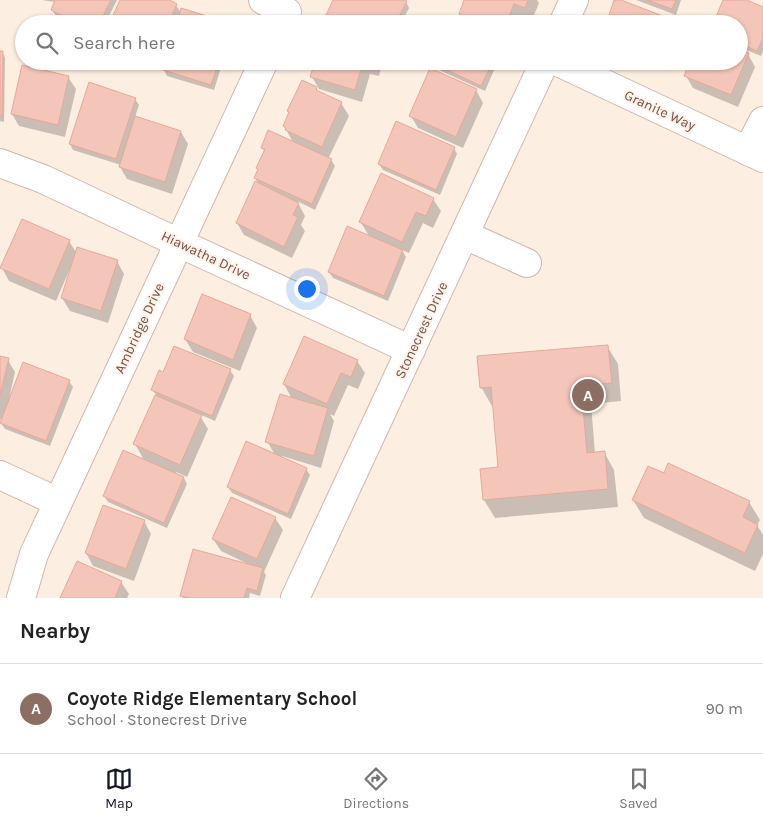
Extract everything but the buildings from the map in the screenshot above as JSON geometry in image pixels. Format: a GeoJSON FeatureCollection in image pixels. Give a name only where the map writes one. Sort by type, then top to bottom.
{"type":"FeatureCollection","features":[{"type":"Feature","properties":{"kind":"street"},"geometry":{"type":"LineString","coordinates":[[263,0],[287,12]]}},
{"type":"Feature","properties":{"kind":"street"},"geometry":{"type":"LineString","coordinates":[[567,15],[574,0]]}},
{"type":"Feature","properties":{"kind":"street","name":"Ambridge Drive"},"geometry":{"type":"LineString","coordinates":[[21,598],[34,554],[260,70]]}},
{"type":"Feature","properties":{"kind":"street","name":"Stonecrest Drive"},"geometry":{"type":"LineString","coordinates":[[296,598],[542,70]]}},
{"type":"Feature","properties":{"kind":"street","name":"Granite Way"},"geometry":{"type":"LineString","coordinates":[[575,70],[756,155]]}},
{"type":"Feature","properties":{"kind":"street"},"geometry":{"type":"LineString","coordinates":[[756,155],[763,121]]}},
{"type":"Feature","properties":{"kind":"street","name":"Hiawatha Drive"},"geometry":{"type":"LineString","coordinates":[[0,163],[43,179],[411,350]]}},
{"type":"Feature","properties":{"kind":"street"},"geometry":{"type":"LineString","coordinates":[[465,234],[527,263]]}},
{"type":"Feature","properties":{"kind":"street"},"geometry":{"type":"LineString","coordinates":[[0,475],[58,502]]}},
{"type":"Feature","properties":{"kind":"place","name":"Coyote Ridge Elementary School"},"geometry":{"type":"Point","coordinates":[588,395]}}]}
